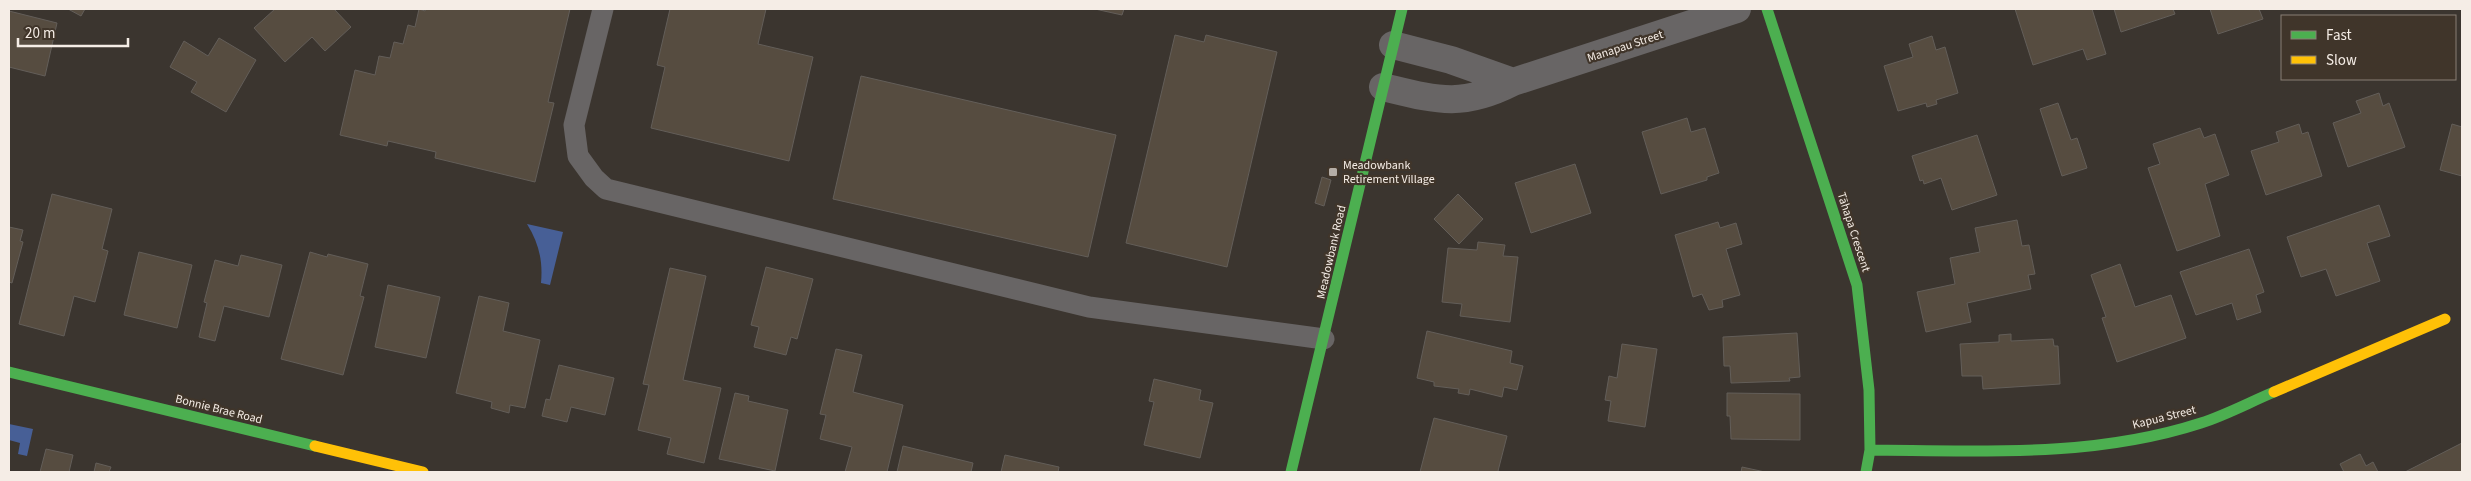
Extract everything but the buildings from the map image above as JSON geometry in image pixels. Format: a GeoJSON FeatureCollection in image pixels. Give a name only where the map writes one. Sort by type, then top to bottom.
{"type":"FeatureCollection","features":[{"type":"Feature","properties":{"kind":"street","name":"Meadowbank Road"},"geometry":{"type":"LineString","coordinates":[[1291,472],[1402,9]]}},
{"type":"Feature","properties":{"kind":"street","name":"Manapau Street"},"geometry":{"type":"LineString","coordinates":[[1383,87],[1430,99],[1448,101],[1492,93],[1513,82],[1736,9]]}},
{"type":"Feature","properties":{"kind":"street","name":"Tāhapa Crescent"},"geometry":{"type":"LineString","coordinates":[[1768,9],[1857,285],[1870,390],[1870,450],[1866,472]]}},
{"type":"Feature","properties":{"kind":"street"},"geometry":{"type":"LineString","coordinates":[[1393,45],[1451,60],[1513,82]]}},
{"type":"Feature","properties":{"kind":"street","name":"Kapua Street"},"geometry":{"type":"LineString","coordinates":[[1870,450],[2043,451],[2107,445],[2201,423],[2445,318]]}},
{"type":"Feature","properties":{"kind":"street","name":"Bonnie Brae Road"},"geometry":{"type":"LineString","coordinates":[[9,372],[423,472]]}},
{"type":"Feature","properties":{"kind":"lane"},"geometry":{"type":"LineString","coordinates":[[603,9],[574,125],[578,156],[594,178],[606,189],[1089,307],[1324,339]]}},
{"type":"Feature","properties":{"kind":"water"},"geometry":{"type":"Polygon","coordinates":[[[527,224],[563,232],[550,285],[541,283],[539,252],[535,238],[527,224]]]}},
{"type":"Feature","properties":{"kind":"water"},"geometry":{"type":"Polygon","coordinates":[[[9,424],[33,429],[27,456],[18,454],[20,443],[9,440],[9,424]]]}},
{"type":"Feature","properties":{"kind":"traffic: fast"},"geometry":{"type":"LineString","coordinates":[[1291,472],[1402,9]]}},
{"type":"Feature","properties":{"kind":"traffic: fast"},"geometry":{"type":"LineString","coordinates":[[1767,9],[1857,285],[1869,390],[1870,450],[1866,472]]}},
{"type":"Feature","properties":{"kind":"traffic: fast"},"geometry":{"type":"LineString","coordinates":[[9,372],[315,446]]}},
{"type":"Feature","properties":{"kind":"traffic: fast"},"geometry":{"type":"LineString","coordinates":[[1870,450],[2037,450],[2119,442],[2201,423],[2274,392]]}},
{"type":"Feature","properties":{"kind":"traffic: slow"},"geometry":{"type":"LineString","coordinates":[[2274,392],[2445,319]]}},
{"type":"Feature","properties":{"kind":"traffic: slow"},"geometry":{"type":"LineString","coordinates":[[315,446],[423,472]]}},
{"type":"Feature","properties":{"kind":"place","name":"Meadowbank Retirement Village"},"geometry":{"type":"Point","coordinates":[1333,172]}}]}
